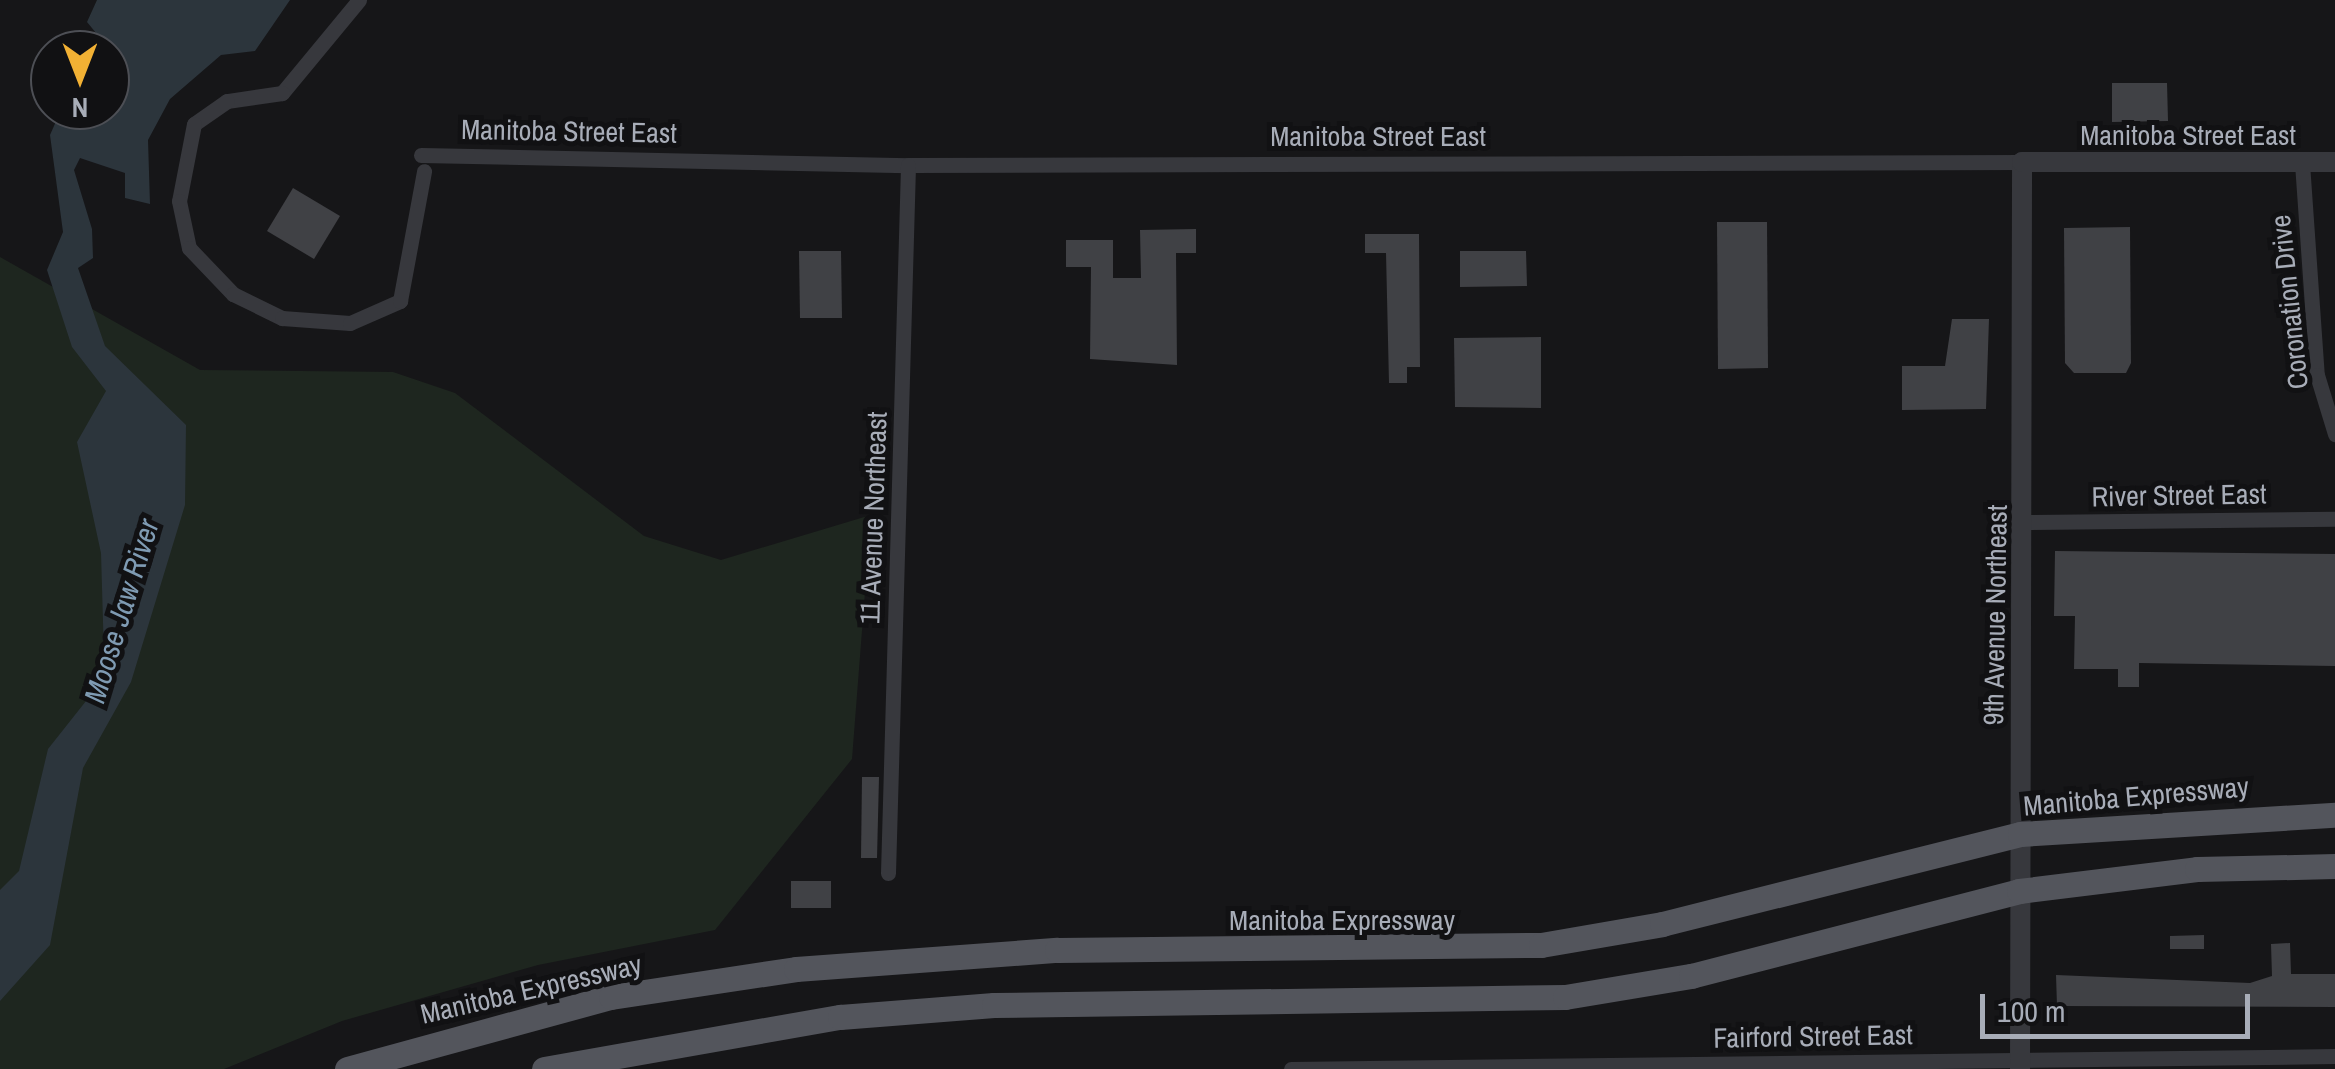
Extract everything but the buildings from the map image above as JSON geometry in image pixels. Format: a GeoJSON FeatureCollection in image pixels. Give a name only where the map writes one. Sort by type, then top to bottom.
{"type":"FeatureCollection","features":[{"type":"Feature","properties":{"kind":"main road","name":"Manitoba Expressway"},"geometry":{"type":"LineString","coordinates":[[347,1069],[611,997],[814,967],[1056,950],[1479,949],[1590,938],[2020,834],[2335,816]]}},
{"type":"Feature","properties":{"kind":"main road"},"geometry":{"type":"LineString","coordinates":[[544,1069],[703,1037],[994,1005],[1565,997],[1690,976],[2019,892],[2178,870],[2335,866]]}},
{"type":"Feature","properties":{"kind":"street","name":"Manitoba Street East"},"geometry":{"type":"LineString","coordinates":[[359,0],[282,93],[227,101],[194,124],[178,201],[189,248],[233,294],[282,318],[350,323],[400,300],[422,163],[2332,162]]}},
{"type":"Feature","properties":{"kind":"street","name":"9th Avenue Northeast"},"geometry":{"type":"LineString","coordinates":[[2019,1064],[2024,522],[2022,162]]}},
{"type":"Feature","properties":{"kind":"street","name":"Coronation Drive"},"geometry":{"type":"LineString","coordinates":[[2302,164],[2317,375],[2335,434]]}},
{"type":"Feature","properties":{"kind":"street","name":"11 Avenue Northeast"},"geometry":{"type":"LineString","coordinates":[[888,873],[908,165]]}},
{"type":"Feature","properties":{"kind":"street","name":"River Street East"},"geometry":{"type":"LineString","coordinates":[[2024,522],[2335,519]]}},
{"type":"Feature","properties":{"kind":"street","name":"Fairford Street East"},"geometry":{"type":"LineString","coordinates":[[1291,1069],[2019,1064],[2335,1056]]}},
{"type":"Feature","properties":{"kind":"shaded area"},"geometry":{"type":"Polygon","coordinates":[[[0,257],[200,370],[393,372],[455,393],[644,536],[721,560],[871,515],[852,759],[715,930],[538,965],[342,1021],[224,1069],[0,1069],[0,257]]]}},
{"type":"Feature","properties":{"kind":"water","name":"Moose Jaw River"},"geometry":{"type":"Polygon","coordinates":[[[97,0],[290,0],[255,51],[221,55],[170,99],[148,140],[150,204],[125,198],[125,173],[80,158],[74,170],[92,229],[93,258],[78,268],[105,346],[186,425],[185,505],[131,682],[83,768],[50,945],[0,1001],[0,890],[19,871],[48,749],[86,701],[104,656],[101,553],[77,442],[106,391],[72,347],[47,270],[63,232],[52,130],[130,130],[130,30],[94,30],[87,22],[97,0]]]}}]}
